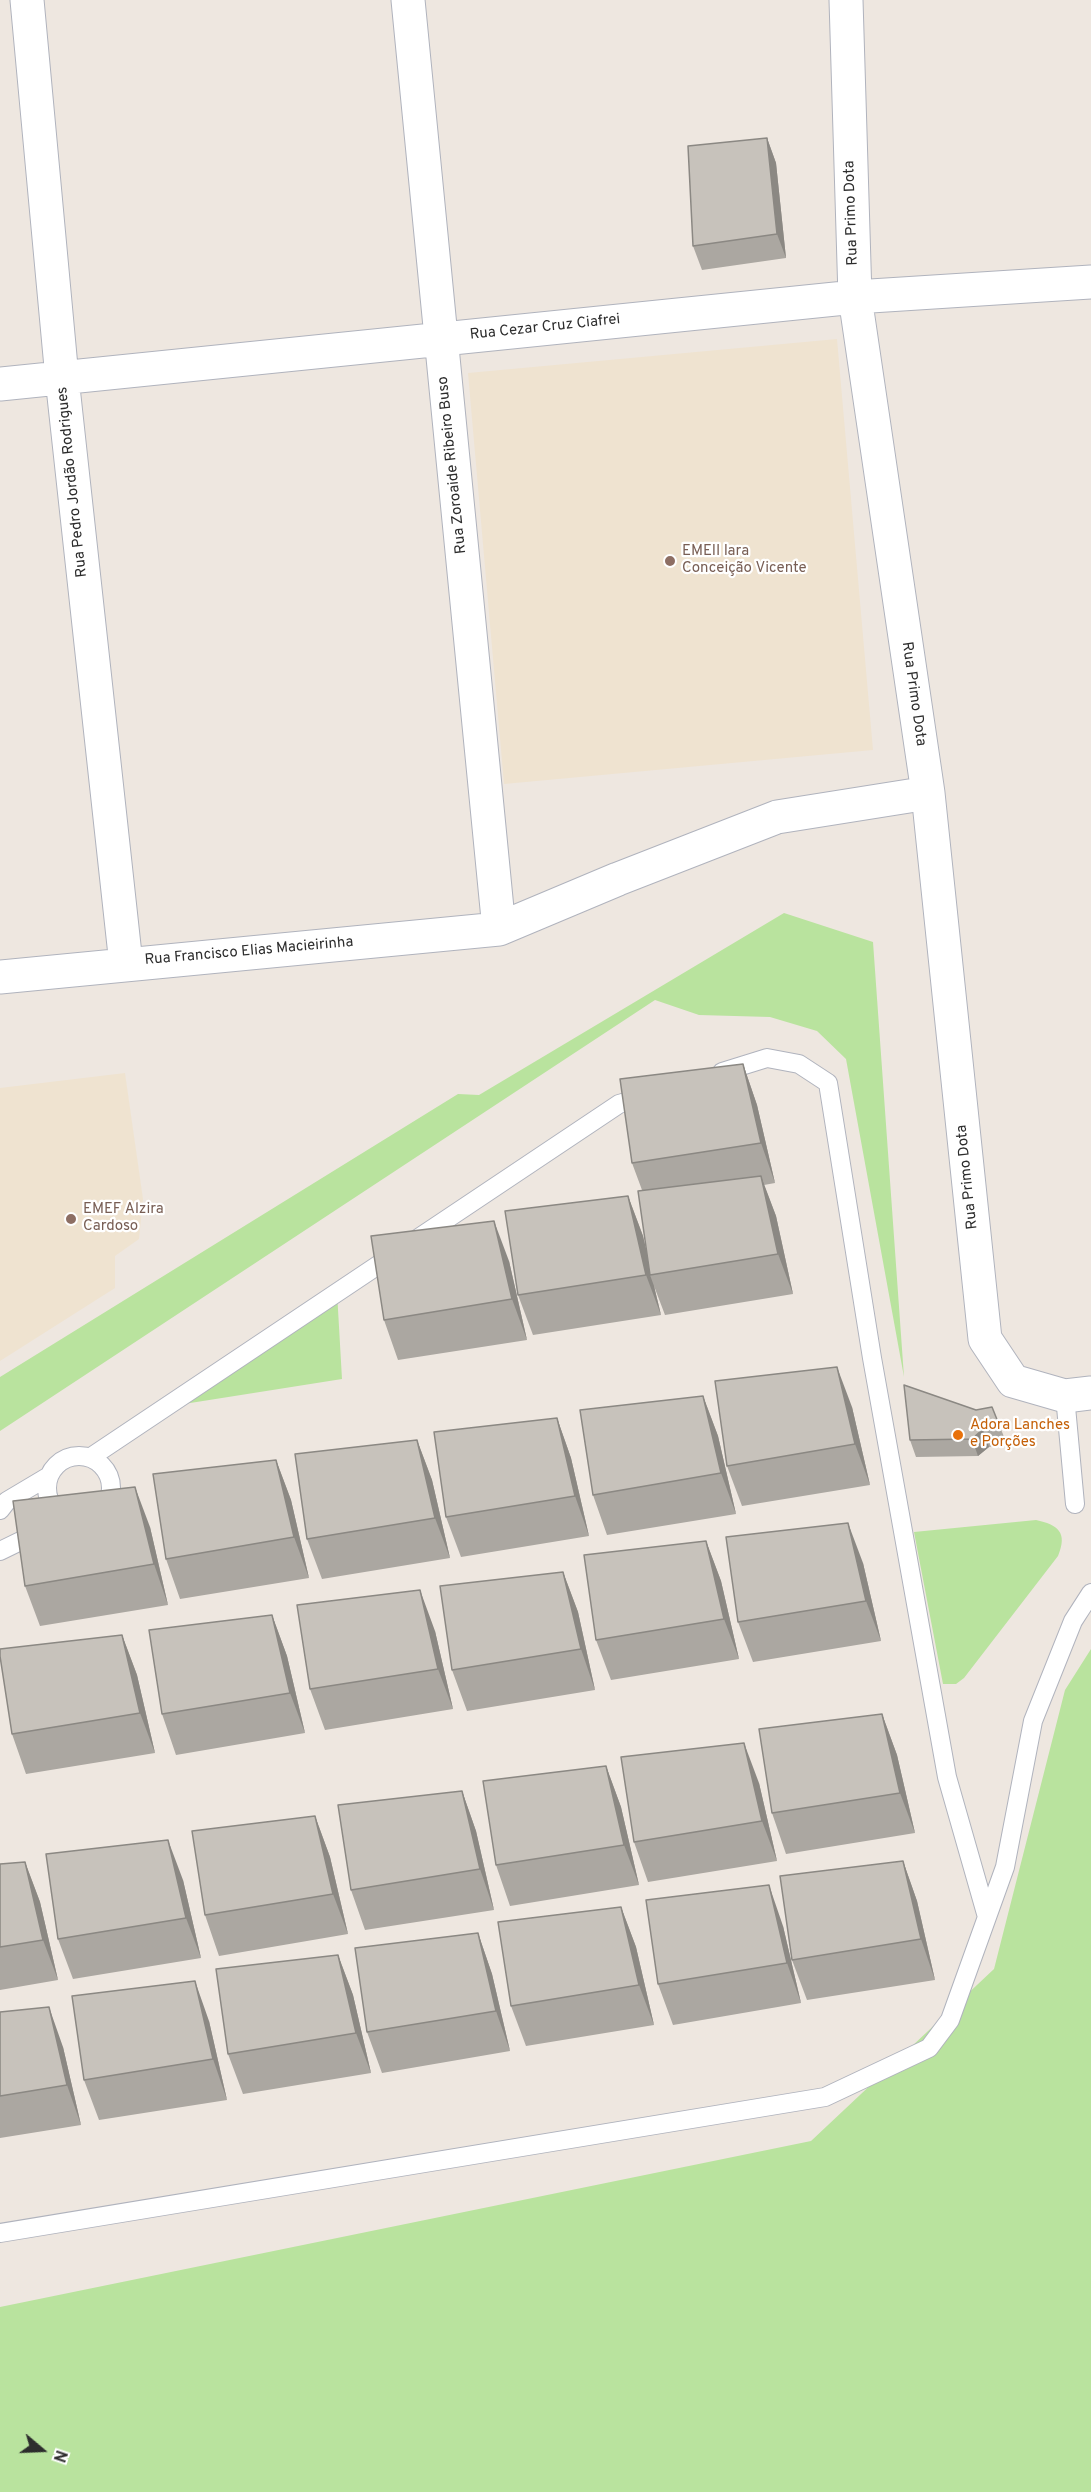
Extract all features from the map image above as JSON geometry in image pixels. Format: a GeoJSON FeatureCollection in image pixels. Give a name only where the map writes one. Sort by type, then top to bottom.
{"type":"FeatureCollection","features":[{"type":"Feature","properties":{"kind":"street","name":"Rua Pedro Jordão Rodrigues"},"geometry":{"type":"LineString","coordinates":[[27,0],[62,378],[126,964]]}},
{"type":"Feature","properties":{"kind":"street","name":"Rua Zoroaide Ribeiro Buso"},"geometry":{"type":"LineString","coordinates":[[408,0],[499,929]]}},
{"type":"Feature","properties":{"kind":"street","name":"Rua Primo Dota"},"geometry":{"type":"LineString","coordinates":[[846,0],[855,297],[928,793],[985,1339],[1013,1381],[1078,1394]]}},
{"type":"Feature","properties":{"kind":"street","name":"Rua Cezar Cruz Ciafrei"},"geometry":{"type":"LineString","coordinates":[[0,384],[855,297],[1091,282]]}},
{"type":"Feature","properties":{"kind":"street","name":"Rua Francisco Elias Macieirinha"},"geometry":{"type":"LineString","coordinates":[[0,977],[499,929],[618,879],[777,817],[928,793]]}},
{"type":"Feature","properties":{"kind":"lane"},"geometry":{"type":"LineString","coordinates":[[709,1076],[767,1058],[799,1064],[828,1083],[872,1358],[947,1777],[987,1917]]}},
{"type":"Feature","properties":{"kind":"lane"},"geometry":{"type":"LineString","coordinates":[[91,1457],[619,1104],[664,1090]]}},
{"type":"Feature","properties":{"kind":"lane"},"geometry":{"type":"LineString","coordinates":[[1075,1504],[1078,1394]]}},
{"type":"Feature","properties":{"kind":"lane"},"geometry":{"type":"LineString","coordinates":[[78,1455],[91,1457],[102,1464],[109,1474],[112,1486],[110,1500],[103,1510],[92,1518],[80,1521],[67,1519],[56,1512],[49,1502],[46,1489],[49,1476],[56,1465],[66,1458],[78,1455]]}},
{"type":"Feature","properties":{"kind":"lane"},"geometry":{"type":"LineString","coordinates":[[0,1510],[7,1501],[49,1476]]}},
{"type":"Feature","properties":{"kind":"lane"},"geometry":{"type":"LineString","coordinates":[[0,1551],[67,1519]]}},
{"type":"Feature","properties":{"kind":"lane"},"geometry":{"type":"LineString","coordinates":[[0,2233],[825,2097],[929,2048],[950,2020],[1005,1868],[1033,1721],[1073,1620],[1091,1593]]}},
{"type":"Feature","properties":{"kind":"shaded area","name":"EMEII Iara Conceição Vicente"},"geometry":{"type":"Polygon","coordinates":[[[837,339],[873,750],[504,784],[468,373],[837,339]]]}},
{"type":"Feature","properties":{"kind":"shaded area","name":"EMEF Alzira Cardoso"},"geometry":{"type":"Polygon","coordinates":[[[125,1073],[143,1199],[139,1239],[115,1256],[115,1288],[0,1361],[0,1088],[125,1073]]]}},
{"type":"Feature","properties":{"kind":"green space"},"geometry":{"type":"Polygon","coordinates":[[[784,913],[873,942],[904,1377],[846,1059],[817,1031],[770,1017],[699,1015],[655,1000],[0,1431],[0,1377],[458,1094],[479,1095],[784,913]]]}},
{"type":"Feature","properties":{"kind":"green space"},"geometry":{"type":"Polygon","coordinates":[[[337,1292],[342,1379],[165,1407],[337,1292]]]}},
{"type":"Feature","properties":{"kind":"green space"},"geometry":{"type":"Polygon","coordinates":[[[1036,1520],[1050,1524],[1059,1531],[1062,1541],[1058,1556],[964,1678],[956,1684],[943,1684],[914,1532],[1036,1520]]]}},
{"type":"Feature","properties":{"kind":"green space"},"geometry":{"type":"Polygon","coordinates":[[[1091,1649],[1091,2492],[0,2492],[0,2307],[811,2141],[994,1969],[1065,1690],[1091,1649]]]}},
{"type":"Feature","properties":{"kind":"building"},"geometry":{"type":"Polygon","coordinates":[[[767,138],[777,234],[693,246],[688,146],[767,138]]]}},
{"type":"Feature","properties":{"kind":"building"},"geometry":{"type":"Polygon","coordinates":[[[743,1064],[761,1143],[632,1163],[620,1079],[743,1064]]]}},
{"type":"Feature","properties":{"kind":"building"},"geometry":{"type":"Polygon","coordinates":[[[761,1176],[778,1254],[650,1275],[638,1191],[761,1176]]]}},
{"type":"Feature","properties":{"kind":"building"},"geometry":{"type":"Polygon","coordinates":[[[628,1196],[646,1275],[518,1295],[505,1211],[628,1196]]]}},
{"type":"Feature","properties":{"kind":"building"},"geometry":{"type":"Polygon","coordinates":[[[494,1221],[512,1299],[384,1320],[371,1236],[494,1221]]]}},
{"type":"Feature","properties":{"kind":"building"},"geometry":{"type":"Polygon","coordinates":[[[837,1367],[855,1444],[727,1466],[715,1381],[837,1367]]]}},
{"type":"Feature","properties":{"kind":"building"},"geometry":{"type":"Polygon","coordinates":[[[904,1385],[976,1410],[992,1407],[1000,1427],[983,1429],[972,1439],[910,1440],[904,1385]]]}},
{"type":"Feature","properties":{"kind":"building"},"geometry":{"type":"Polygon","coordinates":[[[703,1396],[721,1473],[593,1495],[580,1410],[703,1396]]]}},
{"type":"Feature","properties":{"kind":"building"},"geometry":{"type":"Polygon","coordinates":[[[557,1418],[575,1496],[446,1517],[434,1432],[557,1418]]]}},
{"type":"Feature","properties":{"kind":"building"},"geometry":{"type":"Polygon","coordinates":[[[417,1440],[435,1518],[307,1539],[295,1454],[417,1440]]]}},
{"type":"Feature","properties":{"kind":"building"},"geometry":{"type":"Polygon","coordinates":[[[276,1460],[294,1537],[166,1559],[153,1474],[276,1460]]]}},
{"type":"Feature","properties":{"kind":"building"},"geometry":{"type":"Polygon","coordinates":[[[135,1487],[154,1564],[25,1586],[13,1501],[135,1487]]]}},
{"type":"Feature","properties":{"kind":"building"},"geometry":{"type":"Polygon","coordinates":[[[848,1523],[866,1601],[738,1622],[726,1537],[848,1523]]]}},
{"type":"Feature","properties":{"kind":"building"},"geometry":{"type":"Polygon","coordinates":[[[706,1541],[724,1619],[596,1640],[584,1555],[706,1541]]]}},
{"type":"Feature","properties":{"kind":"building"},"geometry":{"type":"Polygon","coordinates":[[[563,1572],[581,1649],[452,1670],[440,1586],[563,1572]]]}},
{"type":"Feature","properties":{"kind":"building"},"geometry":{"type":"Polygon","coordinates":[[[420,1590],[438,1669],[310,1689],[297,1605],[420,1590]]]}},
{"type":"Feature","properties":{"kind":"building"},"geometry":{"type":"Polygon","coordinates":[[[272,1615],[290,1693],[162,1714],[149,1630],[272,1615]]]}},
{"type":"Feature","properties":{"kind":"building"},"geometry":{"type":"Polygon","coordinates":[[[122,1635],[140,1713],[12,1734],[0,1649],[122,1635]]]}},
{"type":"Feature","properties":{"kind":"building"},"geometry":{"type":"Polygon","coordinates":[[[882,1714],[900,1793],[772,1813],[759,1729],[882,1714]]]}},
{"type":"Feature","properties":{"kind":"building"},"geometry":{"type":"Polygon","coordinates":[[[744,1743],[762,1821],[634,1842],[621,1757],[744,1743]]]}},
{"type":"Feature","properties":{"kind":"building"},"geometry":{"type":"Polygon","coordinates":[[[606,1766],[624,1845],[496,1865],[483,1781],[606,1766]]]}},
{"type":"Feature","properties":{"kind":"building"},"geometry":{"type":"Polygon","coordinates":[[[462,1791],[480,1869],[351,1890],[338,1805],[462,1791]]]}},
{"type":"Feature","properties":{"kind":"building"},"geometry":{"type":"Polygon","coordinates":[[[315,1816],[333,1894],[205,1915],[192,1831],[315,1816]]]}},
{"type":"Feature","properties":{"kind":"building"},"geometry":{"type":"Polygon","coordinates":[[[168,1840],[186,1918],[58,1939],[46,1854],[168,1840]]]}},
{"type":"Feature","properties":{"kind":"building"},"geometry":{"type":"Polygon","coordinates":[[[903,1861],[921,1939],[792,1960],[780,1876],[903,1861]]]}},
{"type":"Feature","properties":{"kind":"building"},"geometry":{"type":"Polygon","coordinates":[[[25,1862],[43,1940],[0,1947],[0,1864],[25,1862]]]}},
{"type":"Feature","properties":{"kind":"building"},"geometry":{"type":"Polygon","coordinates":[[[769,1885],[787,1963],[658,1984],[646,1900],[769,1885]]]}},
{"type":"Feature","properties":{"kind":"building"},"geometry":{"type":"Polygon","coordinates":[[[621,1907],[639,1985],[511,2006],[498,1922],[621,1907]]]}},
{"type":"Feature","properties":{"kind":"building"},"geometry":{"type":"Polygon","coordinates":[[[478,1933],[496,2011],[367,2032],[355,1948],[478,1933]]]}},
{"type":"Feature","properties":{"kind":"building"},"geometry":{"type":"Polygon","coordinates":[[[338,1955],[356,2033],[228,2054],[216,1969],[338,1955]]]}},
{"type":"Feature","properties":{"kind":"building"},"geometry":{"type":"Polygon","coordinates":[[[195,1981],[213,2059],[84,2080],[72,1996],[195,1981]]]}},
{"type":"Feature","properties":{"kind":"building"},"geometry":{"type":"Polygon","coordinates":[[[49,2007],[67,2085],[0,2096],[0,2012],[49,2007]]]}},
{"type":"Feature","properties":{"kind":"place","name":"EMEII Iara Conceição Vicente"},"geometry":{"type":"Point","coordinates":[670,561]}},
{"type":"Feature","properties":{"kind":"place","name":"EMEF Alzira Cardoso"},"geometry":{"type":"Point","coordinates":[71,1219]}},
{"type":"Feature","properties":{"kind":"place","name":"Adora Lanches e Porções"},"geometry":{"type":"Point","coordinates":[958,1435]}}]}
